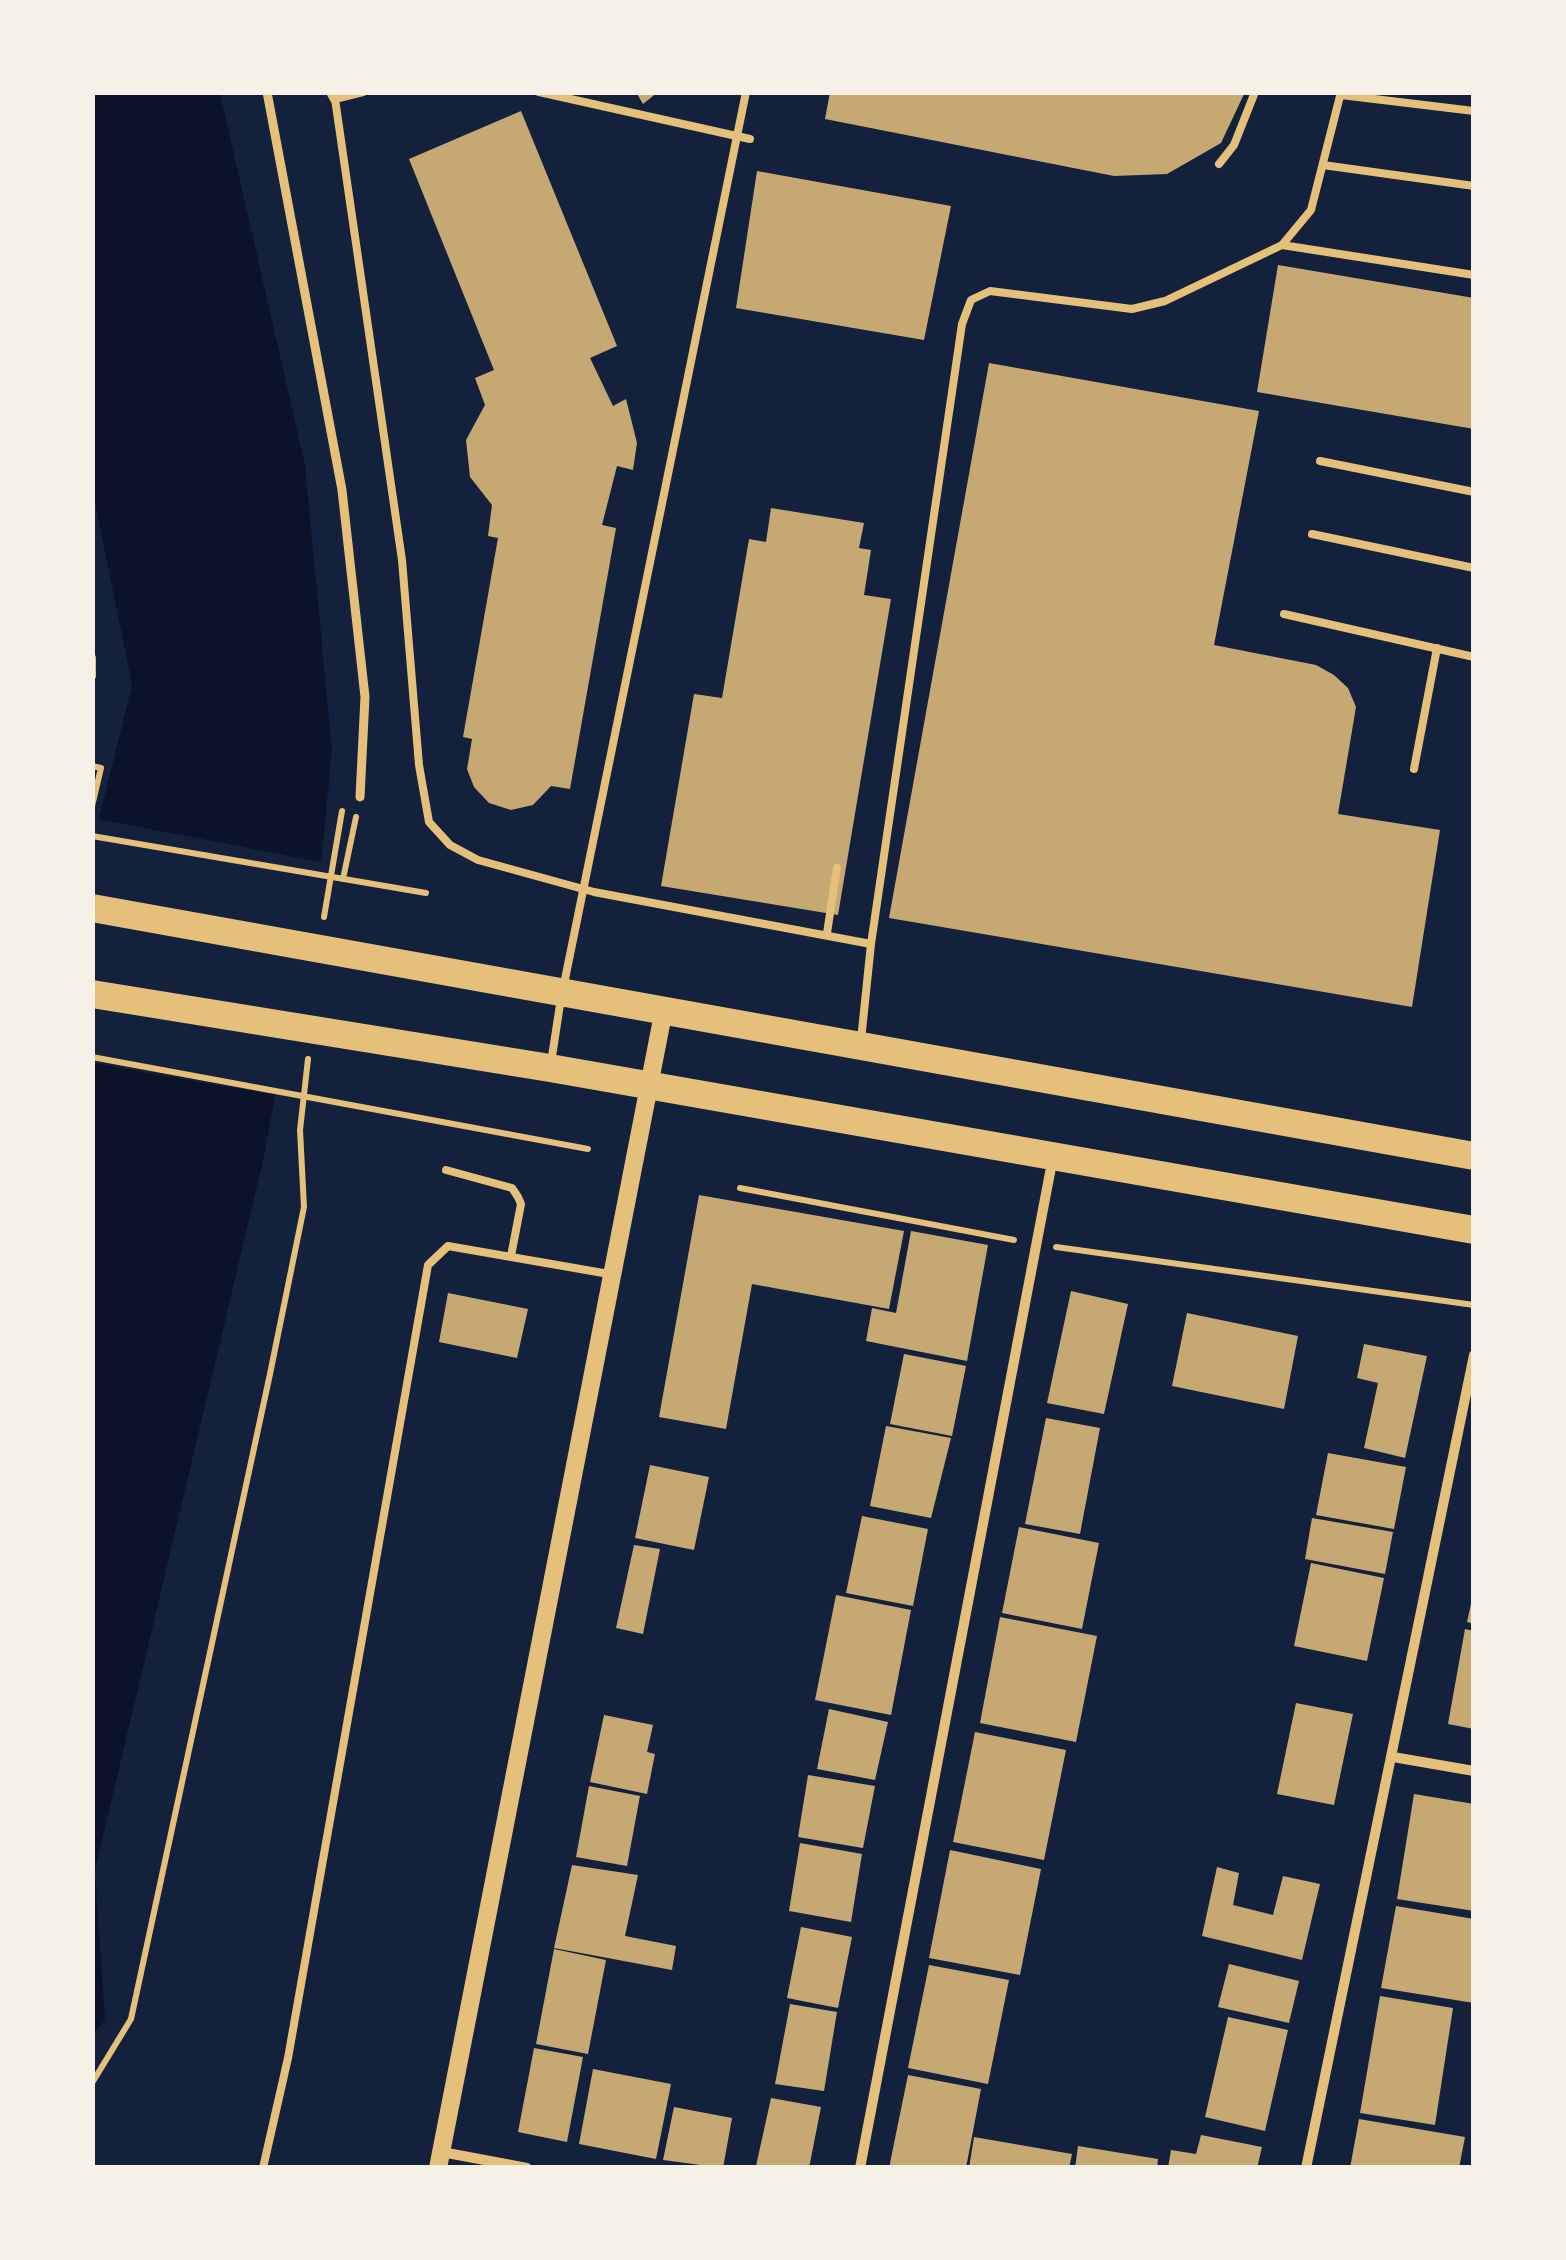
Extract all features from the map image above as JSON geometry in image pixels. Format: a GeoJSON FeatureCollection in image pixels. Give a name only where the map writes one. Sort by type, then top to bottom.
{"type":"FeatureCollection","features":[{"type":"Feature","properties":{"kind":"highway"},"geometry":{"type":"LineString","coordinates":[[92,908],[1474,1156]]}},
{"type":"Feature","properties":{"kind":"highway"},"geometry":{"type":"LineString","coordinates":[[92,994],[550,1068],[1474,1230]]}},
{"type":"Feature","properties":{"kind":"street"},"geometry":{"type":"LineString","coordinates":[[267,92],[342,490],[363,666],[365,757],[360,797]]}},
{"type":"Feature","properties":{"kind":"street"},"geometry":{"type":"LineString","coordinates":[[527,2168],[440,2160],[664,1009]]}},
{"type":"Feature","properties":{"kind":"street"},"geometry":{"type":"LineString","coordinates":[[860,2168],[1053,1156]]}},
{"type":"Feature","properties":{"kind":"street"},"geometry":{"type":"LineString","coordinates":[[1306,2168],[1474,1354]]}},
{"type":"Feature","properties":{"kind":"street"},"geometry":{"type":"LineString","coordinates":[[1393,1758],[1474,1771]]}},
{"type":"Feature","properties":{"kind":"lane"},"geometry":{"type":"LineString","coordinates":[[363,92],[333,96],[402,560],[419,765],[429,822],[450,845],[478,860],[584,890],[871,944]]}},
{"type":"Feature","properties":{"kind":"lane"},"geometry":{"type":"LineString","coordinates":[[538,92],[750,140]]}},
{"type":"Feature","properties":{"kind":"lane"},"geometry":{"type":"LineString","coordinates":[[550,1068],[562,990],[746,92]]}},
{"type":"Feature","properties":{"kind":"lane"},"geometry":{"type":"LineString","coordinates":[[1219,164],[1234,146],[1256,92]]}},
{"type":"Feature","properties":{"kind":"lane"},"geometry":{"type":"LineString","coordinates":[[860,1045],[871,944],[962,324],[971,300],[990,291],[1132,309],[1165,301],[1282,245],[1310,210],[1341,94],[1474,110]]}},
{"type":"Feature","properties":{"kind":"lane"},"geometry":{"type":"LineString","coordinates":[[1323,166],[1474,186]]}},
{"type":"Feature","properties":{"kind":"lane"},"geometry":{"type":"LineString","coordinates":[[1282,245],[1474,275]]}},
{"type":"Feature","properties":{"kind":"lane"},"geometry":{"type":"LineString","coordinates":[[1320,461],[1474,492]]}},
{"type":"Feature","properties":{"kind":"lane"},"geometry":{"type":"LineString","coordinates":[[1312,534],[1474,568]]}},
{"type":"Feature","properties":{"kind":"lane"},"geometry":{"type":"LineString","coordinates":[[1284,614],[1474,657]]}},
{"type":"Feature","properties":{"kind":"lane"},"geometry":{"type":"LineString","coordinates":[[1414,769],[1437,648]]}},
{"type":"Feature","properties":{"kind":"lane"},"geometry":{"type":"LineString","coordinates":[[92,658],[92,676]]}},
{"type":"Feature","properties":{"kind":"lane"},"geometry":{"type":"LineString","coordinates":[[827,934],[837,868]]}},
{"type":"Feature","properties":{"kind":"lane"},"geometry":{"type":"LineString","coordinates":[[446,1170],[512,1188],[518,1196],[522,1204],[510,1256]]}},
{"type":"Feature","properties":{"kind":"lane"},"geometry":{"type":"LineString","coordinates":[[262,2168],[288,2058],[428,1265],[448,1246],[610,1274]]}},
{"type":"Feature","properties":{"kind":"path"},"geometry":{"type":"LineString","coordinates":[[92,766],[101,768],[92,806]]}},
{"type":"Feature","properties":{"kind":"path"},"geometry":{"type":"LineString","coordinates":[[323,921],[346,795],[360,797],[343,879]]}},
{"type":"Feature","properties":{"kind":"path"},"geometry":{"type":"LineString","coordinates":[[92,836],[426,893]]}},
{"type":"Feature","properties":{"kind":"path"},"geometry":{"type":"LineString","coordinates":[[92,2083],[132,2018],[270,1374],[304,1206],[300,1130],[308,1054]]}},
{"type":"Feature","properties":{"kind":"path"},"geometry":{"type":"LineString","coordinates":[[92,1058],[588,1149]]}},
{"type":"Feature","properties":{"kind":"path"},"geometry":{"type":"LineString","coordinates":[[740,1188],[1038,1245],[1474,1304]]}},
{"type":"Feature","properties":{"kind":"water"},"geometry":{"type":"Polygon","coordinates":[[[93,93],[220,93],[305,465],[332,750],[322,853],[262,1165],[95,1870],[105,2020],[93,2034],[92,846],[132,685],[93,492],[93,93]]]}},
{"type":"Feature","properties":{"kind":"pier"},"geometry":{"type":"Polygon","coordinates":[[[94,818],[325,863],[280,1096],[92,1063],[94,818]]]}},
{"type":"Feature","properties":{"kind":"building"},"geometry":{"type":"Polygon","coordinates":[[[636,92],[658,92],[643,104],[636,92]]]}},
{"type":"Feature","properties":{"kind":"building"},"geometry":{"type":"Polygon","coordinates":[[[830,92],[1245,92],[1221,143],[1167,174],[1114,176],[825,119],[830,92]]]}},
{"type":"Feature","properties":{"kind":"building"},"geometry":{"type":"Polygon","coordinates":[[[521,111],[617,346],[590,358],[613,406],[626,399],[637,443],[633,470],[617,466],[602,525],[616,528],[570,789],[551,786],[533,805],[511,810],[489,803],[474,787],[467,769],[472,739],[463,737],[498,538],[488,536],[492,505],[470,477],[466,440],[485,405],[475,378],[494,370],[409,159],[521,111]]]}},
{"type":"Feature","properties":{"kind":"building"},"geometry":{"type":"Polygon","coordinates":[[[757,171],[951,206],[924,340],[736,308],[757,171]]]}},
{"type":"Feature","properties":{"kind":"building"},"geometry":{"type":"Polygon","coordinates":[[[1278,265],[1474,298],[1474,429],[1257,392],[1278,265]]]}},
{"type":"Feature","properties":{"kind":"building"},"geometry":{"type":"Polygon","coordinates":[[[989,363],[1259,411],[1214,645],[1316,665],[1334,675],[1348,688],[1356,707],[1338,814],[1440,830],[1412,1007],[889,918],[989,363]]]}},
{"type":"Feature","properties":{"kind":"building"},"geometry":{"type":"Polygon","coordinates":[[[771,508],[864,523],[859,548],[871,550],[864,595],[891,599],[838,915],[661,886],[694,694],[722,698],[749,539],[766,542],[771,508]]]}},
{"type":"Feature","properties":{"kind":"building"},"geometry":{"type":"Polygon","coordinates":[[[699,1195],[904,1231],[889,1309],[752,1284],[726,1429],[659,1417],[699,1195]]]}},
{"type":"Feature","properties":{"kind":"building"},"geometry":{"type":"Polygon","coordinates":[[[911,1231],[988,1245],[967,1361],[866,1341],[872,1308],[896,1313],[911,1231]]]}},
{"type":"Feature","properties":{"kind":"building"},"geometry":{"type":"Polygon","coordinates":[[[1071,1291],[1128,1304],[1104,1414],[1047,1403],[1071,1291]]]}},
{"type":"Feature","properties":{"kind":"building"},"geometry":{"type":"Polygon","coordinates":[[[448,1293],[528,1309],[517,1358],[439,1342],[448,1293]]]}},
{"type":"Feature","properties":{"kind":"building"},"geometry":{"type":"Polygon","coordinates":[[[1187,1313],[1298,1336],[1284,1409],[1172,1386],[1187,1313]]]}},
{"type":"Feature","properties":{"kind":"building"},"geometry":{"type":"Polygon","coordinates":[[[1364,1344],[1427,1356],[1405,1458],[1364,1448],[1378,1383],[1357,1378],[1364,1344]]]}},
{"type":"Feature","properties":{"kind":"building"},"geometry":{"type":"Polygon","coordinates":[[[904,1354],[966,1366],[952,1436],[890,1424],[904,1354]]]}},
{"type":"Feature","properties":{"kind":"building"},"geometry":{"type":"Polygon","coordinates":[[[1046,1418],[1100,1428],[1080,1534],[1025,1524],[1046,1418]]]}},
{"type":"Feature","properties":{"kind":"building"},"geometry":{"type":"Polygon","coordinates":[[[886,1426],[951,1438],[931,1518],[870,1506],[886,1426]]]}},
{"type":"Feature","properties":{"kind":"building"},"geometry":{"type":"Polygon","coordinates":[[[1328,1453],[1406,1467],[1394,1529],[1316,1515],[1328,1453]]]}},
{"type":"Feature","properties":{"kind":"building"},"geometry":{"type":"Polygon","coordinates":[[[650,1465],[709,1477],[694,1550],[635,1538],[650,1465]]]}},
{"type":"Feature","properties":{"kind":"building"},"geometry":{"type":"Polygon","coordinates":[[[862,1516],[928,1529],[913,1606],[846,1593],[862,1516]]]}},
{"type":"Feature","properties":{"kind":"building"},"geometry":{"type":"Polygon","coordinates":[[[1312,1518],[1393,1532],[1385,1574],[1305,1559],[1312,1518]]]}},
{"type":"Feature","properties":{"kind":"building"},"geometry":{"type":"Polygon","coordinates":[[[1019,1527],[1099,1543],[1082,1629],[1002,1613],[1019,1527]]]}},
{"type":"Feature","properties":{"kind":"building"},"geometry":{"type":"Polygon","coordinates":[[[634,1545],[660,1549],[643,1634],[616,1628],[634,1545]]]}},
{"type":"Feature","properties":{"kind":"building"},"geometry":{"type":"Polygon","coordinates":[[[1311,1563],[1384,1578],[1367,1661],[1294,1646],[1311,1563]]]}},
{"type":"Feature","properties":{"kind":"building"},"geometry":{"type":"Polygon","coordinates":[[[836,1595],[911,1610],[891,1715],[815,1700],[836,1595]]]}},
{"type":"Feature","properties":{"kind":"building"},"geometry":{"type":"Polygon","coordinates":[[[1474,1599],[1474,1624],[1467,1622],[1474,1599]]]}},
{"type":"Feature","properties":{"kind":"building"},"geometry":{"type":"Polygon","coordinates":[[[1000,1617],[1097,1636],[1076,1742],[980,1723],[1000,1617]]]}},
{"type":"Feature","properties":{"kind":"building"},"geometry":{"type":"Polygon","coordinates":[[[1465,1629],[1474,1631],[1474,1729],[1448,1724],[1465,1629]]]}},
{"type":"Feature","properties":{"kind":"building"},"geometry":{"type":"Polygon","coordinates":[[[1296,1703],[1353,1714],[1334,1805],[1277,1794],[1296,1703]]]}},
{"type":"Feature","properties":{"kind":"building"},"geometry":{"type":"Polygon","coordinates":[[[829,1709],[888,1722],[875,1780],[817,1769],[829,1709]]]}},
{"type":"Feature","properties":{"kind":"building"},"geometry":{"type":"Polygon","coordinates":[[[604,1715],[653,1725],[647,1752],[655,1754],[647,1794],[590,1782],[604,1715]]]}},
{"type":"Feature","properties":{"kind":"building"},"geometry":{"type":"Polygon","coordinates":[[[975,1732],[1066,1750],[1044,1860],[953,1842],[975,1732]]]}},
{"type":"Feature","properties":{"kind":"building"},"geometry":{"type":"Polygon","coordinates":[[[808,1775],[875,1786],[863,1848],[798,1837],[808,1775]]]}},
{"type":"Feature","properties":{"kind":"building"},"geometry":{"type":"Polygon","coordinates":[[[589,1786],[640,1796],[627,1866],[576,1857],[589,1786]]]}},
{"type":"Feature","properties":{"kind":"building"},"geometry":{"type":"Polygon","coordinates":[[[1414,1794],[1474,1804],[1474,1911],[1397,1899],[1414,1794]]]}},
{"type":"Feature","properties":{"kind":"building"},"geometry":{"type":"Polygon","coordinates":[[[800,1843],[862,1854],[851,1922],[789,1911],[800,1843]]]}},
{"type":"Feature","properties":{"kind":"building"},"geometry":{"type":"Polygon","coordinates":[[[950,1850],[1041,1869],[1020,1975],[929,1958],[950,1850]]]}},
{"type":"Feature","properties":{"kind":"building"},"geometry":{"type":"Polygon","coordinates":[[[572,1865],[638,1875],[625,1936],[676,1946],[672,1970],[554,1948],[572,1865]]]}},
{"type":"Feature","properties":{"kind":"building"},"geometry":{"type":"Polygon","coordinates":[[[1217,1867],[1239,1873],[1233,1905],[1273,1915],[1283,1876],[1320,1884],[1302,1960],[1202,1936],[1217,1867]]]}},
{"type":"Feature","properties":{"kind":"building"},"geometry":{"type":"Polygon","coordinates":[[[1396,1906],[1474,1919],[1474,2003],[1381,1988],[1396,1906]]]}},
{"type":"Feature","properties":{"kind":"building"},"geometry":{"type":"Polygon","coordinates":[[[801,1927],[852,1937],[838,2008],[787,1998],[801,1927]]]}},
{"type":"Feature","properties":{"kind":"building"},"geometry":{"type":"Polygon","coordinates":[[[554,1949],[606,1960],[588,2054],[536,2044],[554,1949]]]}},
{"type":"Feature","properties":{"kind":"building"},"geometry":{"type":"Polygon","coordinates":[[[1229,1964],[1299,1981],[1289,2023],[1218,2007],[1229,1964]]]}},
{"type":"Feature","properties":{"kind":"building"},"geometry":{"type":"Polygon","coordinates":[[[929,1965],[1009,1980],[988,2084],[908,2068],[929,1965]]]}},
{"type":"Feature","properties":{"kind":"building"},"geometry":{"type":"Polygon","coordinates":[[[1380,1996],[1453,2008],[1435,2125],[1360,2113],[1380,1996]]]}},
{"type":"Feature","properties":{"kind":"building"},"geometry":{"type":"Polygon","coordinates":[[[790,2004],[837,2012],[824,2091],[775,2084],[790,2004]]]}},
{"type":"Feature","properties":{"kind":"building"},"geometry":{"type":"Polygon","coordinates":[[[1228,2017],[1288,2030],[1265,2131],[1205,2117],[1228,2017]]]}},
{"type":"Feature","properties":{"kind":"building"},"geometry":{"type":"Polygon","coordinates":[[[534,2048],[583,2057],[567,2142],[518,2132],[534,2048]]]}},
{"type":"Feature","properties":{"kind":"building"},"geometry":{"type":"Polygon","coordinates":[[[593,2069],[671,2084],[656,2159],[579,2144],[593,2069]]]}},
{"type":"Feature","properties":{"kind":"building"},"geometry":{"type":"Polygon","coordinates":[[[908,2075],[981,2089],[966,2168],[889,2168],[908,2075]]]}},
{"type":"Feature","properties":{"kind":"building"},"geometry":{"type":"Polygon","coordinates":[[[771,2098],[821,2107],[809,2168],[756,2166],[771,2098]]]}},
{"type":"Feature","properties":{"kind":"building"},"geometry":{"type":"Polygon","coordinates":[[[674,2107],[732,2118],[723,2168],[663,2160],[674,2107]]]}},
{"type":"Feature","properties":{"kind":"building"},"geometry":{"type":"Polygon","coordinates":[[[1359,2119],[1465,2137],[1459,2168],[1350,2168],[1359,2119]]]}},
{"type":"Feature","properties":{"kind":"building"},"geometry":{"type":"Polygon","coordinates":[[[1201,2135],[1262,2147],[1257,2168],[1168,2168],[1171,2150],[1196,2154],[1201,2135]]]}},
{"type":"Feature","properties":{"kind":"building"},"geometry":{"type":"Polygon","coordinates":[[[974,2137],[1072,2154],[1069,2168],[969,2168],[974,2137]]]}},
{"type":"Feature","properties":{"kind":"building"},"geometry":{"type":"Polygon","coordinates":[[[1078,2146],[1158,2159],[1157,2168],[1075,2168],[1078,2146]]]}}]}
